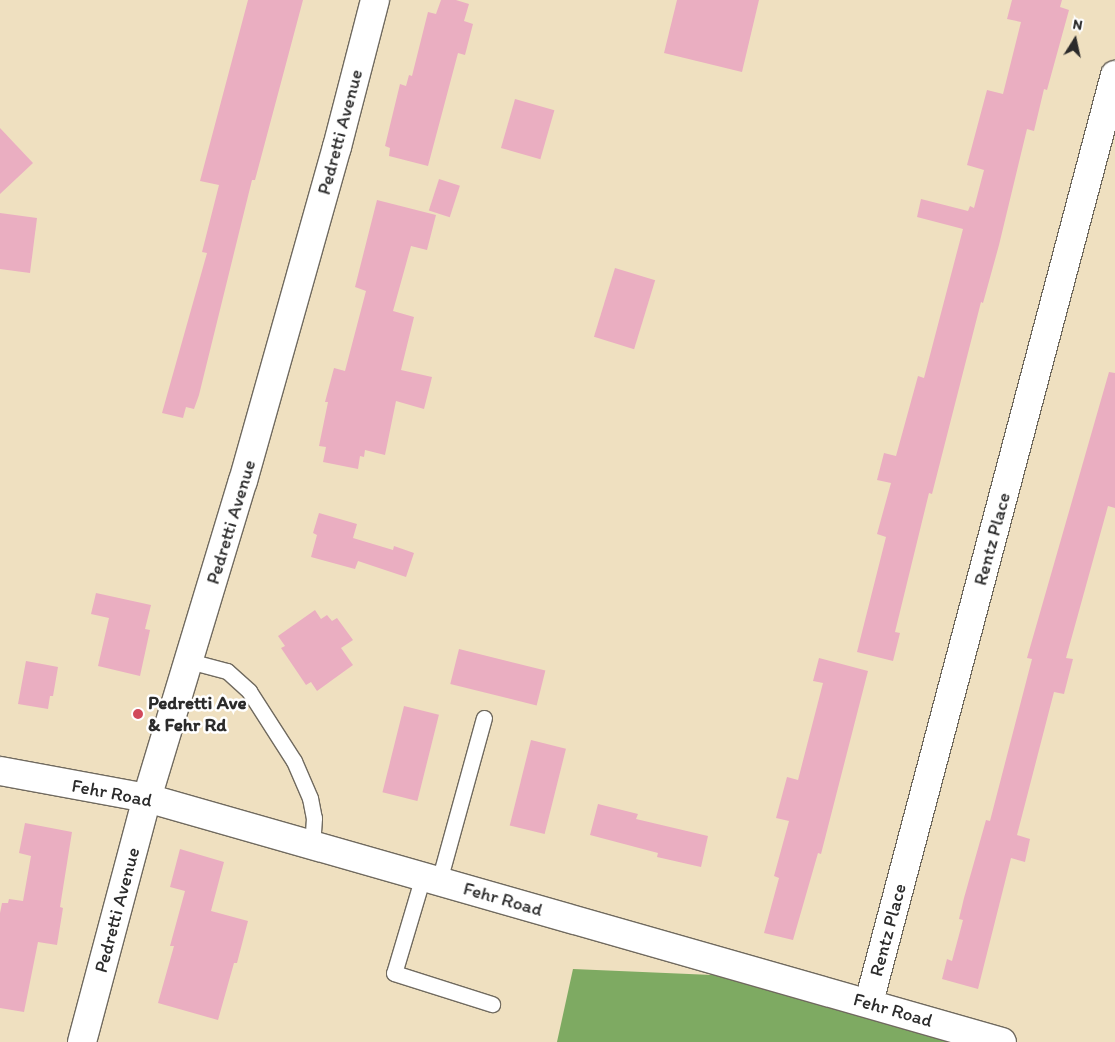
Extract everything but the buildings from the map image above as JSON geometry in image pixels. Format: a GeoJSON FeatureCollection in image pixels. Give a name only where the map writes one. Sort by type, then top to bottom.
{"type":"FeatureCollection","features":[{"type":"Feature","properties":{"kind":"street","name":"Pedretti Avenue"},"geometry":{"type":"LineString","coordinates":[[82,1042],[147,798],[251,453],[337,147],[375,0]]}},
{"type":"Feature","properties":{"kind":"street","name":"Rentz Place"},"geometry":{"type":"LineString","coordinates":[[869,1002],[1115,75]]}},
{"type":"Feature","properties":{"kind":"street","name":"Fehr Road"},"geometry":{"type":"LineString","coordinates":[[0,771],[147,798],[869,1002],[1002,1042]]}},
{"type":"Feature","properties":{"kind":"lane"},"geometry":{"type":"LineString","coordinates":[[189,661],[227,671],[249,692],[294,761],[310,798],[314,818],[312,845]]}},
{"type":"Feature","properties":{"kind":"lane"},"geometry":{"type":"LineString","coordinates":[[484,718],[431,879],[394,973],[492,1004]]}},
{"type":"Feature","properties":{"kind":"green space"},"geometry":{"type":"Polygon","coordinates":[[[573,969],[783,978],[1002,1042],[557,1042],[573,969]]]}},
{"type":"Feature","properties":{"kind":"place","name":"Pedretti Ave & Fehr Rd"},"geometry":{"type":"Point","coordinates":[138,714]}}]}
